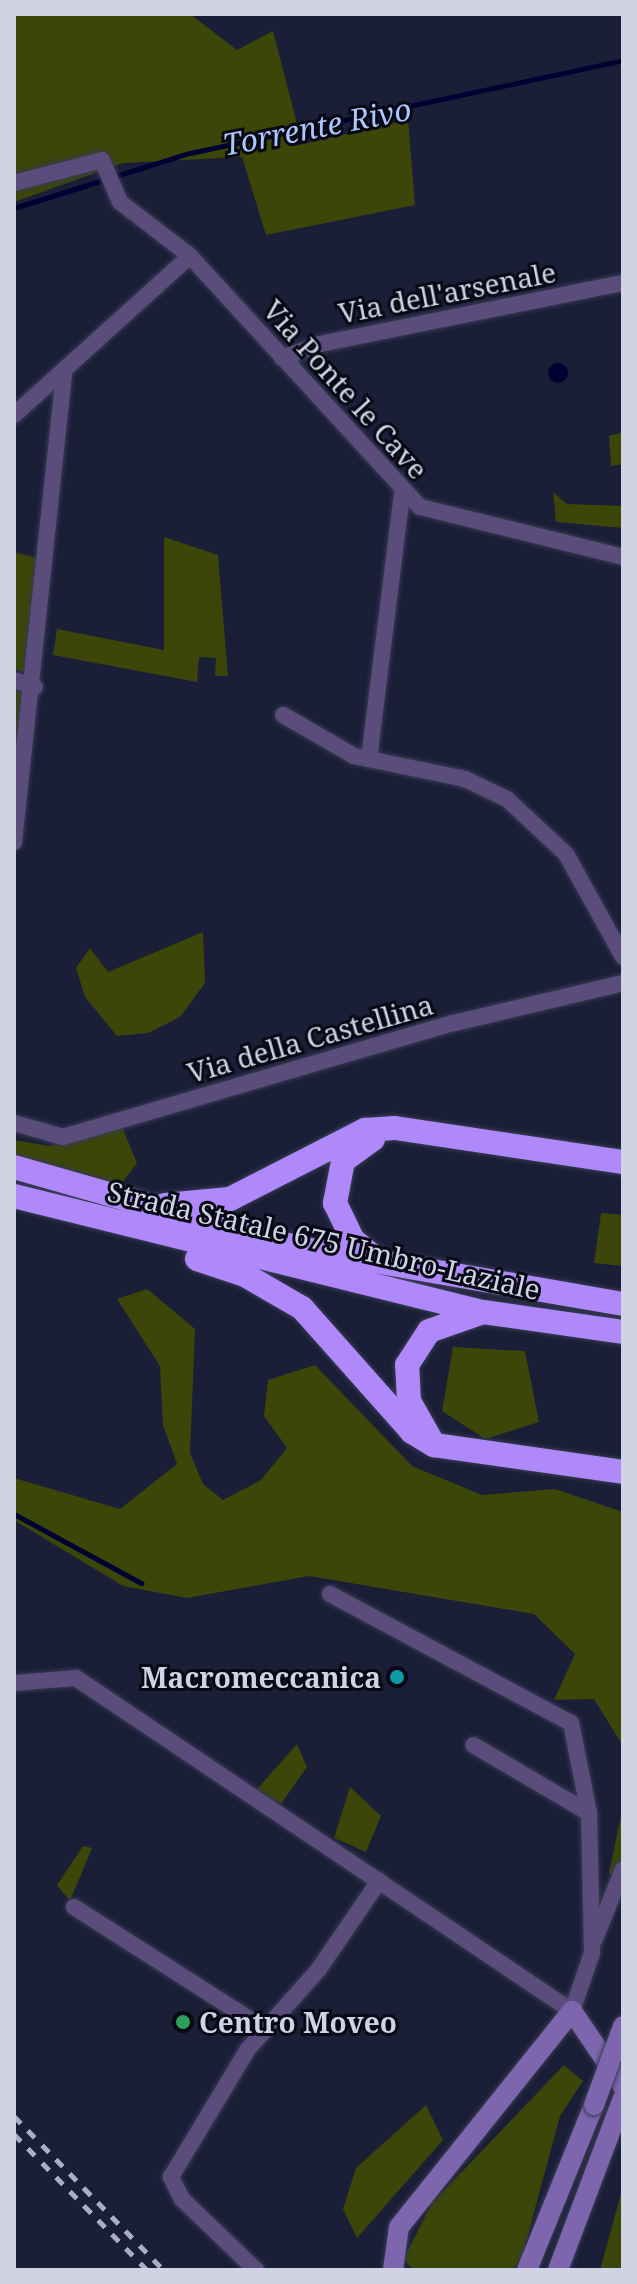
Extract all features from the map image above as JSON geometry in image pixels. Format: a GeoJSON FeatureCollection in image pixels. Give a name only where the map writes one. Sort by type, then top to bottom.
{"type":"FeatureCollection","features":[{"type":"Feature","properties":{"kind":"highway"},"geometry":{"type":"LineString","coordinates":[[383,1264],[341,1223],[336,1181],[343,1161],[395,1128]]}},
{"type":"Feature","properties":{"kind":"highway"},"geometry":{"type":"LineString","coordinates":[[145,1206],[230,1199],[365,1130],[395,1128],[623,1162]]}},
{"type":"Feature","properties":{"kind":"highway","name":"Strada Statale 675 Umbro-Laziale"},"geometry":{"type":"LineString","coordinates":[[14,1167],[145,1206],[383,1264],[623,1304]]}},
{"type":"Feature","properties":{"kind":"highway","name":"Strada Statale 675 Umbro-Laziale"},"geometry":{"type":"LineString","coordinates":[[14,1196],[129,1229],[483,1312],[623,1332]]}},
{"type":"Feature","properties":{"kind":"highway"},"geometry":{"type":"LineString","coordinates":[[129,1229],[245,1275],[302,1308],[412,1432],[434,1445],[623,1472]]}},
{"type":"Feature","properties":{"kind":"highway"},"geometry":{"type":"LineString","coordinates":[[434,1445],[409,1401],[407,1365],[429,1331],[483,1312]]}},
{"type":"Feature","properties":{"kind":"main road"},"geometry":{"type":"LineString","coordinates":[[393,2270],[399,2227],[572,2011],[623,2086]]}},
{"type":"Feature","properties":{"kind":"main road"},"geometry":{"type":"LineString","coordinates":[[527,2270],[623,2026]]}},
{"type":"Feature","properties":{"kind":"main road"},"geometry":{"type":"LineString","coordinates":[[561,2265],[623,2098]]}},
{"type":"Feature","properties":{"kind":"street","name":"Via Ponte le Cave"},"geometry":{"type":"LineString","coordinates":[[14,183],[95,157],[108,168],[118,196],[190,256],[402,494],[439,514],[520,526],[623,557]]}},
{"type":"Feature","properties":{"kind":"street"},"geometry":{"type":"LineString","coordinates":[[14,415],[190,256]]}},
{"type":"Feature","properties":{"kind":"street","name":"Via dell'arsenale"},"geometry":{"type":"LineString","coordinates":[[282,358],[320,344],[623,283]]}},
{"type":"Feature","properties":{"kind":"street"},"geometry":{"type":"LineString","coordinates":[[14,842],[35,687],[64,372]]}},
{"type":"Feature","properties":{"kind":"street"},"geometry":{"type":"LineString","coordinates":[[369,759],[402,494]]}},
{"type":"Feature","properties":{"kind":"street"},"geometry":{"type":"LineString","coordinates":[[14,680],[35,687]]}},
{"type":"Feature","properties":{"kind":"street"},"geometry":{"type":"LineString","coordinates":[[283,715],[369,759],[465,779],[507,799],[566,854],[623,957]]}},
{"type":"Feature","properties":{"kind":"street","name":"Via della Castellina"},"geometry":{"type":"LineString","coordinates":[[14,1123],[63,1137],[454,1023],[623,983]]}},
{"type":"Feature","properties":{"kind":"street"},"geometry":{"type":"LineString","coordinates":[[330,1594],[571,1723],[589,1813],[592,1948]]}},
{"type":"Feature","properties":{"kind":"street"},"geometry":{"type":"LineString","coordinates":[[14,1683],[76,1678],[572,2011],[592,1948],[623,1869]]}},
{"type":"Feature","properties":{"kind":"street"},"geometry":{"type":"LineString","coordinates":[[473,1745],[589,1813]]}},
{"type":"Feature","properties":{"kind":"street"},"geometry":{"type":"LineString","coordinates":[[256,2270],[182,2199],[171,2177],[265,2029],[319,1969],[379,1881]]}},
{"type":"Feature","properties":{"kind":"street"},"geometry":{"type":"LineString","coordinates":[[74,1907],[265,2029]]}},
{"type":"Feature","properties":{"kind":"green space"},"geometry":{"type":"Polygon","coordinates":[[[14,14],[190,14],[237,50],[273,31],[296,120],[294,146],[408,120],[415,205],[266,235],[242,157],[123,163],[14,202],[14,14]]]}},
{"type":"Feature","properties":{"kind":"green space"},"geometry":{"type":"Polygon","coordinates":[[[623,432],[623,464],[611,466],[609,436],[623,432]]]}},
{"type":"Feature","properties":{"kind":"green space"},"geometry":{"type":"Polygon","coordinates":[[[553,492],[567,504],[623,506],[623,528],[556,522],[553,492]]]}},
{"type":"Feature","properties":{"kind":"green space"},"geometry":{"type":"Polygon","coordinates":[[[164,537],[218,555],[228,676],[215,676],[216,658],[199,657],[197,682],[53,655],[57,629],[164,650],[164,537]]]}},
{"type":"Feature","properties":{"kind":"green space"},"geometry":{"type":"Polygon","coordinates":[[[14,552],[42,559],[27,673],[14,669],[14,552]]]}},
{"type":"Feature","properties":{"kind":"green space"},"geometry":{"type":"Polygon","coordinates":[[[14,687],[30,692],[14,798],[14,687]]]}},
{"type":"Feature","properties":{"kind":"green space"},"geometry":{"type":"Polygon","coordinates":[[[203,932],[205,983],[180,1017],[148,1033],[117,1036],[85,997],[76,968],[90,948],[108,972],[203,932]]]}},
{"type":"Feature","properties":{"kind":"green space"},"geometry":{"type":"Polygon","coordinates":[[[120,1122],[137,1163],[121,1184],[14,1156],[14,1140],[50,1146],[120,1122]]]}},
{"type":"Feature","properties":{"kind":"green space"},"geometry":{"type":"Polygon","coordinates":[[[601,1213],[623,1215],[623,1266],[594,1263],[601,1213]]]}},
{"type":"Feature","properties":{"kind":"green space"},"geometry":{"type":"Polygon","coordinates":[[[147,1289],[195,1329],[190,1453],[203,1484],[223,1500],[261,1480],[287,1448],[264,1416],[268,1380],[315,1365],[412,1466],[482,1495],[555,1489],[623,1512],[623,1746],[594,1699],[554,1700],[575,1654],[534,1614],[309,1576],[187,1598],[123,1586],[14,1520],[14,1478],[120,1509],[177,1464],[163,1425],[160,1366],[117,1299],[147,1289]]]}},
{"type":"Feature","properties":{"kind":"green space"},"geometry":{"type":"Polygon","coordinates":[[[453,1347],[525,1351],[539,1422],[485,1439],[442,1411],[453,1347]]]}},
{"type":"Feature","properties":{"kind":"green space"},"geometry":{"type":"Polygon","coordinates":[[[297,1744],[307,1767],[281,1804],[257,1789],[297,1744]]]}},
{"type":"Feature","properties":{"kind":"green space"},"geometry":{"type":"Polygon","coordinates":[[[350,1787],[381,1816],[366,1852],[334,1838],[350,1787]]]}},
{"type":"Feature","properties":{"kind":"green space"},"geometry":{"type":"Polygon","coordinates":[[[623,1806],[623,1880],[609,1873],[623,1806]]]}},
{"type":"Feature","properties":{"kind":"green space"},"geometry":{"type":"Polygon","coordinates":[[[83,1846],[92,1848],[70,1901],[57,1885],[83,1846]]]}},
{"type":"Feature","properties":{"kind":"green space"},"geometry":{"type":"Polygon","coordinates":[[[564,2065],[583,2081],[560,2116],[522,2257],[513,2270],[412,2270],[404,2258],[432,2203],[564,2065]]]}},
{"type":"Feature","properties":{"kind":"green space"},"geometry":{"type":"Polygon","coordinates":[[[426,2105],[443,2140],[357,2238],[343,2209],[356,2168],[426,2105]]]}},
{"type":"Feature","properties":{"kind":"green space"},"geometry":{"type":"Polygon","coordinates":[[[623,2186],[623,2270],[600,2270],[623,2186]]]}},
{"type":"Feature","properties":{"kind":"shaded area"},"geometry":{"type":"Polygon","coordinates":[[[554,363],[562,363],[568,373],[562,383],[554,383],[548,377],[548,369],[554,363]]]}},
{"type":"Feature","properties":{"kind":"waterway","name":"Torrente Rivo"},"geometry":{"type":"LineString","coordinates":[[14,208],[190,153],[623,60]]}},
{"type":"Feature","properties":{"kind":"waterway"},"geometry":{"type":"LineString","coordinates":[[14,1514],[141,1583]]}},
{"type":"Feature","properties":{"kind":"railway"},"geometry":{"type":"LineString","coordinates":[[14,2116],[164,2270]]}},
{"type":"Feature","properties":{"kind":"railway"},"geometry":{"type":"LineString","coordinates":[[14,2134],[147,2270]]}},
{"type":"Feature","properties":{"kind":"place","name":"Macromeccanica"},"geometry":{"type":"Point","coordinates":[397,1677]}},
{"type":"Feature","properties":{"kind":"place","name":"Centro Moveo"},"geometry":{"type":"Point","coordinates":[183,2022]}}]}
